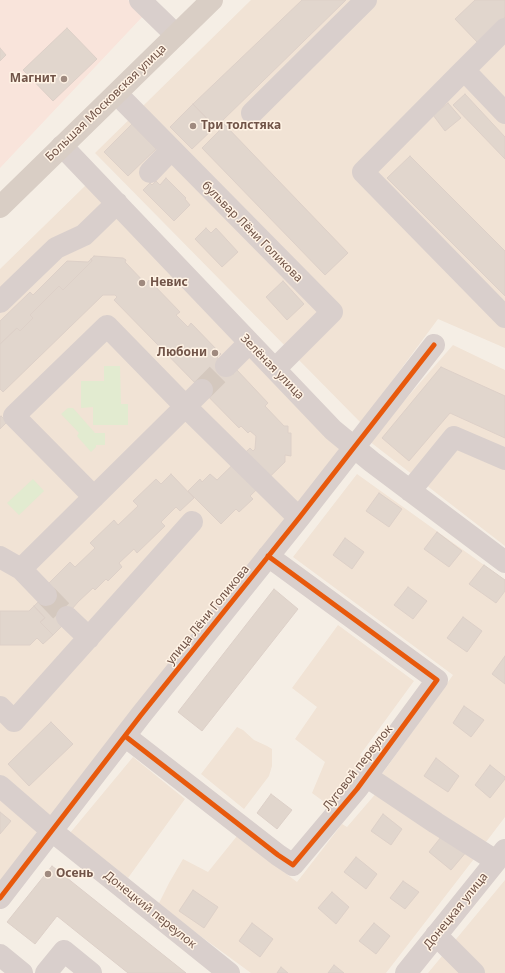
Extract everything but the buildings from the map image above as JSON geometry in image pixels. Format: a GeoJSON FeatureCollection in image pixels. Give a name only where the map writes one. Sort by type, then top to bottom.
{"type":"FeatureCollection","features":[{"type":"Feature","properties":{"kind":"main road","name":"Большая Московская улица"},"geometry":{"type":"LineString","coordinates":[[0,207],[212,0]]}},
{"type":"Feature","properties":{"kind":"street"},"geometry":{"type":"LineString","coordinates":[[140,0],[176,35]]}},
{"type":"Feature","properties":{"kind":"street"},"geometry":{"type":"LineString","coordinates":[[252,113],[356,4]]}},
{"type":"Feature","properties":{"kind":"street"},"geometry":{"type":"LineString","coordinates":[[505,29],[363,172],[505,317]]}},
{"type":"Feature","properties":{"kind":"street"},"geometry":{"type":"LineString","coordinates":[[464,70],[505,113]]}},
{"type":"Feature","properties":{"kind":"street","name":"бульвар Лёни Голикова"},"geometry":{"type":"LineString","coordinates":[[117,94],[332,312],[275,369]]}},
{"type":"Feature","properties":{"kind":"street","name":"Зелёная улица"},"geometry":{"type":"LineString","coordinates":[[62,146],[333,430],[353,448],[505,562]]}},
{"type":"Feature","properties":{"kind":"street"},"geometry":{"type":"LineString","coordinates":[[150,172],[171,150]]}},
{"type":"Feature","properties":{"kind":"street"},"geometry":{"type":"LineString","coordinates":[[0,302],[56,248],[84,235],[117,203]]}},
{"type":"Feature","properties":{"kind":"street"},"geometry":{"type":"LineString","coordinates":[[94,497],[14,416],[107,326],[298,518]]}},
{"type":"Feature","properties":{"kind":"street"},"geometry":{"type":"LineString","coordinates":[[226,366],[249,343]]}},
{"type":"Feature","properties":{"kind":"street","name":"улица Лёни Голикова"},"geometry":{"type":"LineString","coordinates":[[0,898],[125,736],[434,345]]}},
{"type":"Feature","properties":{"kind":"street"},"geometry":{"type":"LineString","coordinates":[[21,569],[202,390]]}},
{"type":"Feature","properties":{"kind":"street"},"geometry":{"type":"LineString","coordinates":[[410,491],[454,437],[505,459]]}},
{"type":"Feature","properties":{"kind":"street"},"geometry":{"type":"LineString","coordinates":[[0,707],[14,721],[192,522]]}},
{"type":"Feature","properties":{"kind":"street","name":"Луговой переулок"},"geometry":{"type":"LineString","coordinates":[[125,736],[278,855],[293,864],[366,776],[437,680],[268,556]]}},
{"type":"Feature","properties":{"kind":"street"},"geometry":{"type":"LineString","coordinates":[[0,557],[21,569],[46,595]]}},
{"type":"Feature","properties":{"kind":"street"},"geometry":{"type":"LineString","coordinates":[[67,617],[89,638]]}},
{"type":"Feature","properties":{"kind":"street"},"geometry":{"type":"LineString","coordinates":[[366,776],[436,823],[500,855]]}},
{"type":"Feature","properties":{"kind":"street","name":"Донецкий переулок"},"geometry":{"type":"LineString","coordinates":[[0,786],[52,831],[229,973]]}},
{"type":"Feature","properties":{"kind":"street","name":"Донецкая улица"},"geometry":{"type":"LineString","coordinates":[[406,973],[500,855]]}},
{"type":"Feature","properties":{"kind":"street"},"geometry":{"type":"LineString","coordinates":[[436,935],[474,973]]}},
{"type":"Feature","properties":{"kind":"street"},"geometry":{"type":"LineString","coordinates":[[46,973],[64,951],[91,973]]}},
{"type":"Feature","properties":{"kind":"street"},"geometry":{"type":"LineString","coordinates":[[0,955],[22,973]]}},
{"type":"Feature","properties":{"kind":"shaded area"},"geometry":{"type":"Polygon","coordinates":[[[0,0],[128,0],[144,15],[0,168],[0,0]]]}},
{"type":"Feature","properties":{"kind":"shaded area"},"geometry":{"type":"Polygon","coordinates":[[[251,0],[505,0],[505,348],[438,319],[361,423],[95,153],[251,0]]]}},
{"type":"Feature","properties":{"kind":"shaded area"},"geometry":{"type":"Polygon","coordinates":[[[86,185],[343,448],[0,885],[0,269],[86,185]]]}},
{"type":"Feature","properties":{"kind":"shaded area"},"geometry":{"type":"Polygon","coordinates":[[[453,345],[505,370],[505,546],[369,441],[453,345]]]}},
{"type":"Feature","properties":{"kind":"shaded area"},"geometry":{"type":"Polygon","coordinates":[[[357,474],[505,580],[505,817],[483,846],[382,774],[453,675],[293,557],[357,474]]]}},
{"type":"Feature","properties":{"kind":"shaded area"},"geometry":{"type":"Polygon","coordinates":[[[338,625],[414,681],[360,755],[366,760],[331,807],[312,793],[325,762],[295,739],[317,707],[292,688],[338,625]]]}},
{"type":"Feature","properties":{"kind":"shaded area"},"geometry":{"type":"Polygon","coordinates":[[[237,727],[243,730],[254,740],[272,749],[272,766],[269,776],[244,809],[201,774],[237,727]]]}},
{"type":"Feature","properties":{"kind":"shaded area"},"geometry":{"type":"Polygon","coordinates":[[[133,757],[185,799],[128,878],[70,833],[133,757]]]}},
{"type":"Feature","properties":{"kind":"shaded area"},"geometry":{"type":"Polygon","coordinates":[[[378,791],[477,855],[386,973],[251,973],[158,905],[183,859],[208,872],[237,836],[297,882],[342,824],[347,827],[378,791]]]}},
{"type":"Feature","properties":{"kind":"shaded area"},"geometry":{"type":"Polygon","coordinates":[[[505,880],[505,973],[428,973],[505,880]]]}},
{"type":"Feature","properties":{"kind":"green space"},"geometry":{"type":"Polygon","coordinates":[[[104,366],[120,366],[121,404],[128,404],[128,425],[93,425],[93,407],[81,408],[81,381],[104,381],[104,366]]]}},
{"type":"Feature","properties":{"kind":"green space"},"geometry":{"type":"Polygon","coordinates":[[[68,408],[73,408],[95,433],[105,433],[105,445],[96,445],[91,452],[77,436],[79,433],[61,414],[68,408]]]}},
{"type":"Feature","properties":{"kind":"green space"},"geometry":{"type":"Polygon","coordinates":[[[33,479],[44,491],[19,515],[7,503],[33,479]]]}},
{"type":"Feature","properties":{"kind":"tunnel"},"geometry":{"type":"LineString","coordinates":[[202,390],[226,366]]}},
{"type":"Feature","properties":{"kind":"tunnel"},"geometry":{"type":"LineString","coordinates":[[46,595],[67,617]]}},
{"type":"Feature","properties":{"kind":"cycle path"},"geometry":{"type":"LineString","coordinates":[[0,898],[141,715],[299,518],[434,345]]}},
{"type":"Feature","properties":{"kind":"cycle path"},"geometry":{"type":"LineString","coordinates":[[125,736],[278,855],[293,865],[357,789],[437,680],[268,556]]}},
{"type":"Feature","properties":{"kind":"place","name":"Магнит"},"geometry":{"type":"Point","coordinates":[64,79]}},
{"type":"Feature","properties":{"kind":"place","name":"Три толстяка"},"geometry":{"type":"Point","coordinates":[193,126]}},
{"type":"Feature","properties":{"kind":"place","name":"Невис"},"geometry":{"type":"Point","coordinates":[142,283]}},
{"type":"Feature","properties":{"kind":"place","name":"Любони"},"geometry":{"type":"Point","coordinates":[215,353]}},
{"type":"Feature","properties":{"kind":"place","name":"Осень"},"geometry":{"type":"Point","coordinates":[48,874]}}]}
